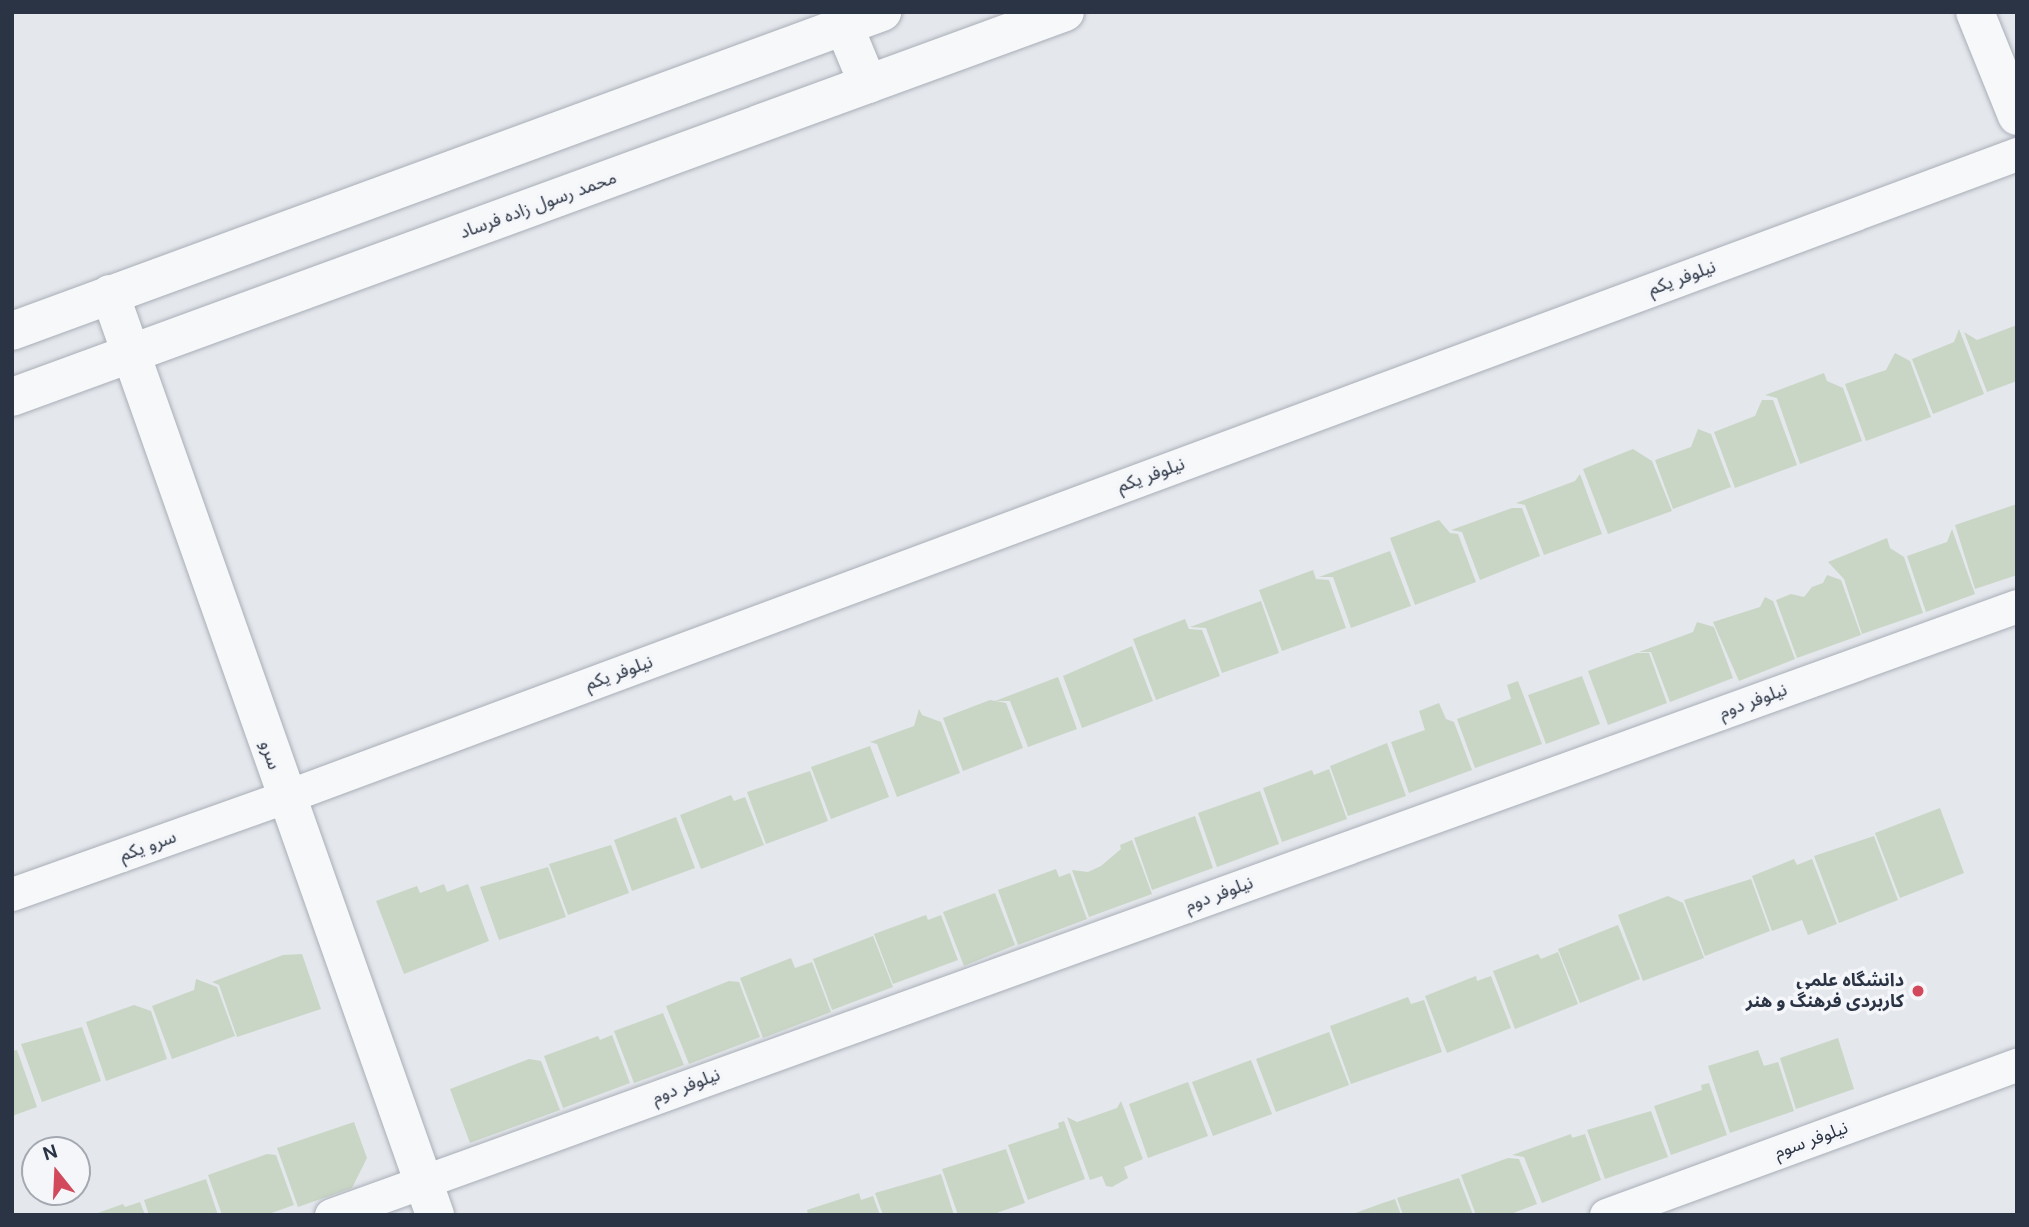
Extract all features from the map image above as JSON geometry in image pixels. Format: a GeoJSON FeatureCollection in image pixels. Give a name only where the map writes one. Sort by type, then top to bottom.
{"type":"FeatureCollection","features":[{"type":"Feature","properties":{"kind":"street"},"geometry":{"type":"LineString","coordinates":[[12,331],[882,12]]}},
{"type":"Feature","properties":{"kind":"street","name":"محمد رسول زاده فرساد"},"geometry":{"type":"LineString","coordinates":[[12,397],[1065,12]]}},
{"type":"Feature","properties":{"kind":"street"},"geometry":{"type":"LineString","coordinates":[[1975,12],[2017,116]]}},
{"type":"Feature","properties":{"kind":"street"},"geometry":{"type":"LineString","coordinates":[[844,26],[868,84]]}},
{"type":"Feature","properties":{"kind":"street","name":"نیلوفر یکم"},"geometry":{"type":"LineString","coordinates":[[285,797],[2017,154]]}},
{"type":"Feature","properties":{"kind":"street","name":"سرو"},"geometry":{"type":"LineString","coordinates":[[110,294],[428,1198]]}},
{"type":"Feature","properties":{"kind":"street","name":"نیلوفر دوم"},"geometry":{"type":"LineString","coordinates":[[331,1215],[428,1198],[2017,606]]}},
{"type":"Feature","properties":{"kind":"street","name":"سرو یکم"},"geometry":{"type":"LineString","coordinates":[[12,894],[285,797]]}},
{"type":"Feature","properties":{"kind":"street","name":"نیلوفر سوم"},"geometry":{"type":"LineString","coordinates":[[1605,1215],[2017,1065]]}},
{"type":"Feature","properties":{"kind":"green space"},"geometry":{"type":"Polygon","coordinates":[[[2017,325],[2017,381],[1987,392],[1964,332],[1977,340],[2017,325]]]}},
{"type":"Feature","properties":{"kind":"green space"},"geometry":{"type":"Polygon","coordinates":[[[1959,329],[1984,394],[1933,414],[1912,359],[1954,342],[1959,329]]]}},
{"type":"Feature","properties":{"kind":"green space"},"geometry":{"type":"Polygon","coordinates":[[[1895,353],[1910,361],[1931,417],[1866,441],[1845,384],[1886,370],[1895,353]]]}},
{"type":"Feature","properties":{"kind":"green space"},"geometry":{"type":"Polygon","coordinates":[[[1824,373],[1827,381],[1843,388],[1862,441],[1800,464],[1777,398],[1765,395],[1824,373]]]}},
{"type":"Feature","properties":{"kind":"green space"},"geometry":{"type":"Polygon","coordinates":[[[1762,400],[1773,400],[1797,465],[1735,488],[1714,432],[1755,416],[1762,400]]]}},
{"type":"Feature","properties":{"kind":"green space"},"geometry":{"type":"Polygon","coordinates":[[[1698,429],[1711,434],[1731,487],[1673,509],[1655,460],[1691,447],[1698,429]]]}},
{"type":"Feature","properties":{"kind":"green space"},"geometry":{"type":"Polygon","coordinates":[[[1633,449],[1652,461],[1672,511],[1608,534],[1583,469],[1633,449]]]}},
{"type":"Feature","properties":{"kind":"green space"},"geometry":{"type":"Polygon","coordinates":[[[1580,474],[1602,534],[1544,555],[1525,505],[1516,503],[1575,481],[1580,474]]]}},
{"type":"Feature","properties":{"kind":"green space"},"geometry":{"type":"Polygon","coordinates":[[[2017,504],[2017,575],[1975,589],[1955,525],[2017,504]]]}},
{"type":"Feature","properties":{"kind":"green space"},"geometry":{"type":"Polygon","coordinates":[[[1512,508],[1522,508],[1540,556],[1480,580],[1462,532],[1451,530],[1512,508]]]}},
{"type":"Feature","properties":{"kind":"green space"},"geometry":{"type":"Polygon","coordinates":[[[1439,520],[1450,533],[1458,534],[1476,582],[1415,605],[1390,538],[1439,520]]]}},
{"type":"Feature","properties":{"kind":"green space"},"geometry":{"type":"Polygon","coordinates":[[[1952,529],[1975,594],[1926,612],[1907,556],[1947,542],[1952,529]]]}},
{"type":"Feature","properties":{"kind":"green space"},"geometry":{"type":"Polygon","coordinates":[[[1887,538],[1890,548],[1904,557],[1923,613],[1862,634],[1844,579],[1828,562],[1887,538]]]}},
{"type":"Feature","properties":{"kind":"green space"},"geometry":{"type":"Polygon","coordinates":[[[1390,551],[1411,606],[1351,628],[1333,577],[1319,577],[1390,551]]]}},
{"type":"Feature","properties":{"kind":"green space"},"geometry":{"type":"Polygon","coordinates":[[[1313,570],[1316,579],[1329,580],[1346,628],[1282,651],[1259,590],[1313,570]]]}},
{"type":"Feature","properties":{"kind":"green space"},"geometry":{"type":"Polygon","coordinates":[[[1827,575],[1841,580],[1861,635],[1797,658],[1776,600],[1791,594],[1804,597],[1812,587],[1823,583],[1827,575]]]}},
{"type":"Feature","properties":{"kind":"green space"},"geometry":{"type":"Polygon","coordinates":[[[1765,597],[1773,601],[1795,659],[1739,681],[1713,622],[1760,607],[1765,597]]]}},
{"type":"Feature","properties":{"kind":"green space"},"geometry":{"type":"Polygon","coordinates":[[[1261,601],[1279,653],[1222,673],[1206,628],[1190,627],[1261,601]]]}},
{"type":"Feature","properties":{"kind":"green space"},"geometry":{"type":"Polygon","coordinates":[[[1185,619],[1189,629],[1202,630],[1220,676],[1156,700],[1133,639],[1185,619]]]}},
{"type":"Feature","properties":{"kind":"green space"},"geometry":{"type":"Polygon","coordinates":[[[1697,622],[1714,627],[1733,678],[1670,702],[1651,652],[1639,652],[1693,632],[1697,622]]]}},
{"type":"Feature","properties":{"kind":"green space"},"geometry":{"type":"Polygon","coordinates":[[[1132,646],[1153,701],[1082,728],[1063,676],[1132,646]]]}},
{"type":"Feature","properties":{"kind":"green space"},"geometry":{"type":"Polygon","coordinates":[[[1637,653],[1649,653],[1667,703],[1608,725],[1588,671],[1637,653]]]}},
{"type":"Feature","properties":{"kind":"green space"},"geometry":{"type":"Polygon","coordinates":[[[1582,676],[1600,724],[1546,744],[1528,695],[1582,676]]]}},
{"type":"Feature","properties":{"kind":"green space"},"geometry":{"type":"Polygon","coordinates":[[[1058,677],[1077,729],[1028,747],[1010,701],[995,701],[1058,677]]]}},
{"type":"Feature","properties":{"kind":"green space"},"geometry":{"type":"Polygon","coordinates":[[[1518,681],[1542,744],[1475,768],[1457,719],[1511,699],[1507,685],[1518,681]]]}},
{"type":"Feature","properties":{"kind":"green space"},"geometry":{"type":"Polygon","coordinates":[[[990,700],[1006,703],[1023,748],[963,771],[943,718],[990,700]]]}},
{"type":"Feature","properties":{"kind":"green space"},"geometry":{"type":"Polygon","coordinates":[[[1439,703],[1446,719],[1454,722],[1472,770],[1409,793],[1391,742],[1425,730],[1419,711],[1439,703]]]}},
{"type":"Feature","properties":{"kind":"green space"},"geometry":{"type":"Polygon","coordinates":[[[919,709],[922,715],[941,722],[960,773],[897,797],[877,744],[870,742],[914,726],[919,709]]]}},
{"type":"Feature","properties":{"kind":"green space"},"geometry":{"type":"Polygon","coordinates":[[[1387,743],[1406,796],[1348,816],[1330,766],[1387,743]]]}},
{"type":"Feature","properties":{"kind":"green space"},"geometry":{"type":"Polygon","coordinates":[[[870,746],[889,797],[831,819],[811,767],[870,746]]]}},
{"type":"Feature","properties":{"kind":"green space"},"geometry":{"type":"Polygon","coordinates":[[[1329,769],[1347,819],[1282,842],[1263,788],[1312,770],[1314,775],[1329,769]]]}},
{"type":"Feature","properties":{"kind":"green space"},"geometry":{"type":"Polygon","coordinates":[[[810,771],[828,821],[766,844],[747,792],[810,771]]]}},
{"type":"Feature","properties":{"kind":"green space"},"geometry":{"type":"Polygon","coordinates":[[[1260,791],[1279,844],[1217,867],[1198,813],[1260,791]]]}},
{"type":"Feature","properties":{"kind":"green space"},"geometry":{"type":"Polygon","coordinates":[[[731,795],[734,801],[745,797],[764,845],[701,869],[680,815],[731,795]]]}},
{"type":"Feature","properties":{"kind":"green space"},"geometry":{"type":"Polygon","coordinates":[[[1940,808],[1964,873],[1900,898],[1875,833],[1940,808]]]}},
{"type":"Feature","properties":{"kind":"green space"},"geometry":{"type":"Polygon","coordinates":[[[1195,816],[1213,868],[1152,890],[1134,838],[1195,816]]]}},
{"type":"Feature","properties":{"kind":"green space"},"geometry":{"type":"Polygon","coordinates":[[[676,817],[695,868],[632,891],[614,840],[676,817]]]}},
{"type":"Feature","properties":{"kind":"green space"},"geometry":{"type":"Polygon","coordinates":[[[1874,836],[1898,900],[1839,923],[1814,856],[1874,836]]]}},
{"type":"Feature","properties":{"kind":"green space"},"geometry":{"type":"Polygon","coordinates":[[[1132,840],[1152,894],[1089,917],[1072,870],[1088,872],[1101,866],[1121,849],[1120,845],[1132,840]]]}},
{"type":"Feature","properties":{"kind":"green space"},"geometry":{"type":"Polygon","coordinates":[[[611,845],[629,893],[568,915],[549,864],[611,845]]]}},
{"type":"Feature","properties":{"kind":"green space"},"geometry":{"type":"Polygon","coordinates":[[[1794,859],[1797,865],[1812,859],[1837,924],[1808,935],[1802,920],[1772,931],[1752,876],[1794,859]]]}},
{"type":"Feature","properties":{"kind":"green space"},"geometry":{"type":"Polygon","coordinates":[[[548,867],[566,917],[499,940],[480,887],[548,867]]]}},
{"type":"Feature","properties":{"kind":"green space"},"geometry":{"type":"Polygon","coordinates":[[[1056,869],[1059,877],[1070,873],[1087,919],[1018,945],[998,890],[1056,869]]]}},
{"type":"Feature","properties":{"kind":"green space"},"geometry":{"type":"Polygon","coordinates":[[[1751,879],[1770,931],[1705,956],[1684,900],[1751,879]]]}},
{"type":"Feature","properties":{"kind":"green space"},"geometry":{"type":"Polygon","coordinates":[[[444,884],[447,892],[468,884],[489,941],[404,974],[376,901],[417,886],[420,893],[444,884]]]}},
{"type":"Feature","properties":{"kind":"green space"},"geometry":{"type":"Polygon","coordinates":[[[995,893],[1015,945],[964,966],[943,912],[995,893]]]}},
{"type":"Feature","properties":{"kind":"green space"},"geometry":{"type":"Polygon","coordinates":[[[1668,896],[1683,903],[1704,958],[1643,981],[1618,915],[1668,896]]]}},
{"type":"Feature","properties":{"kind":"green space"},"geometry":{"type":"Polygon","coordinates":[[[926,915],[928,920],[941,915],[958,960],[893,984],[874,934],[926,915]]]}},
{"type":"Feature","properties":{"kind":"green space"},"geometry":{"type":"Polygon","coordinates":[[[1618,925],[1640,979],[1580,1003],[1558,949],[1618,925]]]}},
{"type":"Feature","properties":{"kind":"green space"},"geometry":{"type":"Polygon","coordinates":[[[873,936],[893,987],[832,1010],[813,959],[873,936]]]}},
{"type":"Feature","properties":{"kind":"green space"},"geometry":{"type":"Polygon","coordinates":[[[1558,952],[1578,1004],[1515,1029],[1493,971],[1538,954],[1541,959],[1558,952]]]}},
{"type":"Feature","properties":{"kind":"green space"},"geometry":{"type":"Polygon","coordinates":[[[302,954],[321,1009],[237,1037],[219,985],[212,982],[283,955],[302,954]]]}},
{"type":"Feature","properties":{"kind":"green space"},"geometry":{"type":"Polygon","coordinates":[[[791,958],[795,968],[812,962],[831,1012],[763,1038],[740,978],[791,958]]]}},
{"type":"Feature","properties":{"kind":"green space"},"geometry":{"type":"Polygon","coordinates":[[[1476,976],[1477,981],[1491,976],[1511,1028],[1447,1053],[1425,996],[1476,976]]]}},
{"type":"Feature","properties":{"kind":"green space"},"geometry":{"type":"Polygon","coordinates":[[[196,979],[217,987],[235,1036],[172,1059],[152,1006],[194,990],[196,979]]]}},
{"type":"Feature","properties":{"kind":"green space"},"geometry":{"type":"Polygon","coordinates":[[[729,981],[739,982],[760,1037],[689,1064],[666,1006],[729,981]]]}},
{"type":"Feature","properties":{"kind":"green space"},"geometry":{"type":"Polygon","coordinates":[[[1408,997],[1411,1004],[1424,1000],[1442,1052],[1351,1084],[1330,1026],[1408,997]]]}},
{"type":"Feature","properties":{"kind":"green space"},"geometry":{"type":"Polygon","coordinates":[[[134,1005],[151,1011],[167,1059],[106,1081],[86,1022],[134,1005]]]}},
{"type":"Feature","properties":{"kind":"green space"},"geometry":{"type":"Polygon","coordinates":[[[663,1013],[684,1065],[634,1083],[614,1031],[663,1013]]]}},
{"type":"Feature","properties":{"kind":"green space"},"geometry":{"type":"Polygon","coordinates":[[[82,1027],[101,1081],[42,1102],[21,1044],[82,1027]]]}},
{"type":"Feature","properties":{"kind":"green space"},"geometry":{"type":"Polygon","coordinates":[[[1329,1032],[1349,1085],[1276,1112],[1256,1059],[1329,1032]]]}},
{"type":"Feature","properties":{"kind":"green space"},"geometry":{"type":"Polygon","coordinates":[[[612,1035],[630,1083],[563,1108],[544,1056],[598,1036],[600,1040],[612,1035]]]}},
{"type":"Feature","properties":{"kind":"green space"},"geometry":{"type":"Polygon","coordinates":[[[1838,1038],[1854,1089],[1796,1109],[1780,1058],[1838,1038]]]}},
{"type":"Feature","properties":{"kind":"green space"},"geometry":{"type":"Polygon","coordinates":[[[17,1050],[37,1107],[12,1116],[12,1051],[17,1050]]]}},
{"type":"Feature","properties":{"kind":"green space"},"geometry":{"type":"Polygon","coordinates":[[[1758,1050],[1764,1066],[1778,1062],[1794,1111],[1730,1133],[1708,1066],[1758,1050]]]}},
{"type":"Feature","properties":{"kind":"green space"},"geometry":{"type":"Polygon","coordinates":[[[529,1059],[541,1061],[560,1110],[470,1143],[450,1089],[529,1059]]]}},
{"type":"Feature","properties":{"kind":"green space"},"geometry":{"type":"Polygon","coordinates":[[[1251,1060],[1272,1114],[1213,1136],[1192,1082],[1251,1060]]]}},
{"type":"Feature","properties":{"kind":"green space"},"geometry":{"type":"Polygon","coordinates":[[[1188,1082],[1208,1136],[1148,1158],[1129,1104],[1188,1082]]]}},
{"type":"Feature","properties":{"kind":"green space"},"geometry":{"type":"Polygon","coordinates":[[[1709,1083],[1727,1135],[1671,1155],[1654,1106],[1702,1090],[1701,1085],[1709,1083]]]}},
{"type":"Feature","properties":{"kind":"green space"},"geometry":{"type":"Polygon","coordinates":[[[1121,1101],[1143,1159],[1124,1167],[1128,1178],[1112,1187],[1106,1186],[1102,1176],[1090,1180],[1067,1117],[1077,1122],[1117,1108],[1121,1101]]]}},
{"type":"Feature","properties":{"kind":"green space"},"geometry":{"type":"Polygon","coordinates":[[[1651,1111],[1668,1157],[1605,1179],[1587,1130],[1651,1111]]]}},
{"type":"Feature","properties":{"kind":"green space"},"geometry":{"type":"Polygon","coordinates":[[[1064,1121],[1085,1179],[1028,1200],[1008,1145],[1059,1128],[1058,1123],[1064,1121]]]}},
{"type":"Feature","properties":{"kind":"green space"},"geometry":{"type":"Polygon","coordinates":[[[354,1122],[367,1158],[352,1188],[298,1207],[277,1148],[354,1122]]]}},
{"type":"Feature","properties":{"kind":"green space"},"geometry":{"type":"Polygon","coordinates":[[[1571,1134],[1572,1138],[1585,1134],[1601,1180],[1542,1203],[1524,1157],[1512,1155],[1571,1134]]]}},
{"type":"Feature","properties":{"kind":"green space"},"geometry":{"type":"Polygon","coordinates":[[[1006,1149],[1025,1203],[991,1215],[958,1215],[942,1169],[1006,1149]]]}},
{"type":"Feature","properties":{"kind":"green space"},"geometry":{"type":"Polygon","coordinates":[[[267,1154],[276,1155],[294,1205],[266,1215],[222,1215],[208,1175],[267,1154]]]}},
{"type":"Feature","properties":{"kind":"green space"},"geometry":{"type":"Polygon","coordinates":[[[1508,1158],[1519,1159],[1537,1204],[1508,1215],[1476,1215],[1461,1175],[1508,1158]]]}},
{"type":"Feature","properties":{"kind":"green space"},"geometry":{"type":"Polygon","coordinates":[[[941,1174],[954,1215],[883,1215],[875,1193],[941,1174]]]}},
{"type":"Feature","properties":{"kind":"green space"},"geometry":{"type":"Polygon","coordinates":[[[1459,1178],[1473,1215],[1403,1215],[1397,1198],[1459,1178]]]}},
{"type":"Feature","properties":{"kind":"green space"},"geometry":{"type":"Polygon","coordinates":[[[206,1179],[218,1215],[149,1215],[144,1200],[206,1179]]]}},
{"type":"Feature","properties":{"kind":"green space"},"geometry":{"type":"Polygon","coordinates":[[[859,1193],[861,1200],[873,1196],[880,1215],[808,1215],[807,1210],[859,1193]]]}},
{"type":"Feature","properties":{"kind":"green space"},"geometry":{"type":"Polygon","coordinates":[[[1395,1199],[1401,1215],[1350,1215],[1380,1204],[1395,1199]]]}},
{"type":"Feature","properties":{"kind":"green space"},"geometry":{"type":"Polygon","coordinates":[[[140,1202],[145,1215],[92,1215],[123,1204],[125,1207],[140,1202]]]}},
{"type":"Feature","properties":{"kind":"place","name":"دانشگاه علمی کاربردی فرهنگ و هنر"},"geometry":{"type":"Point","coordinates":[1918,991]}}]}
